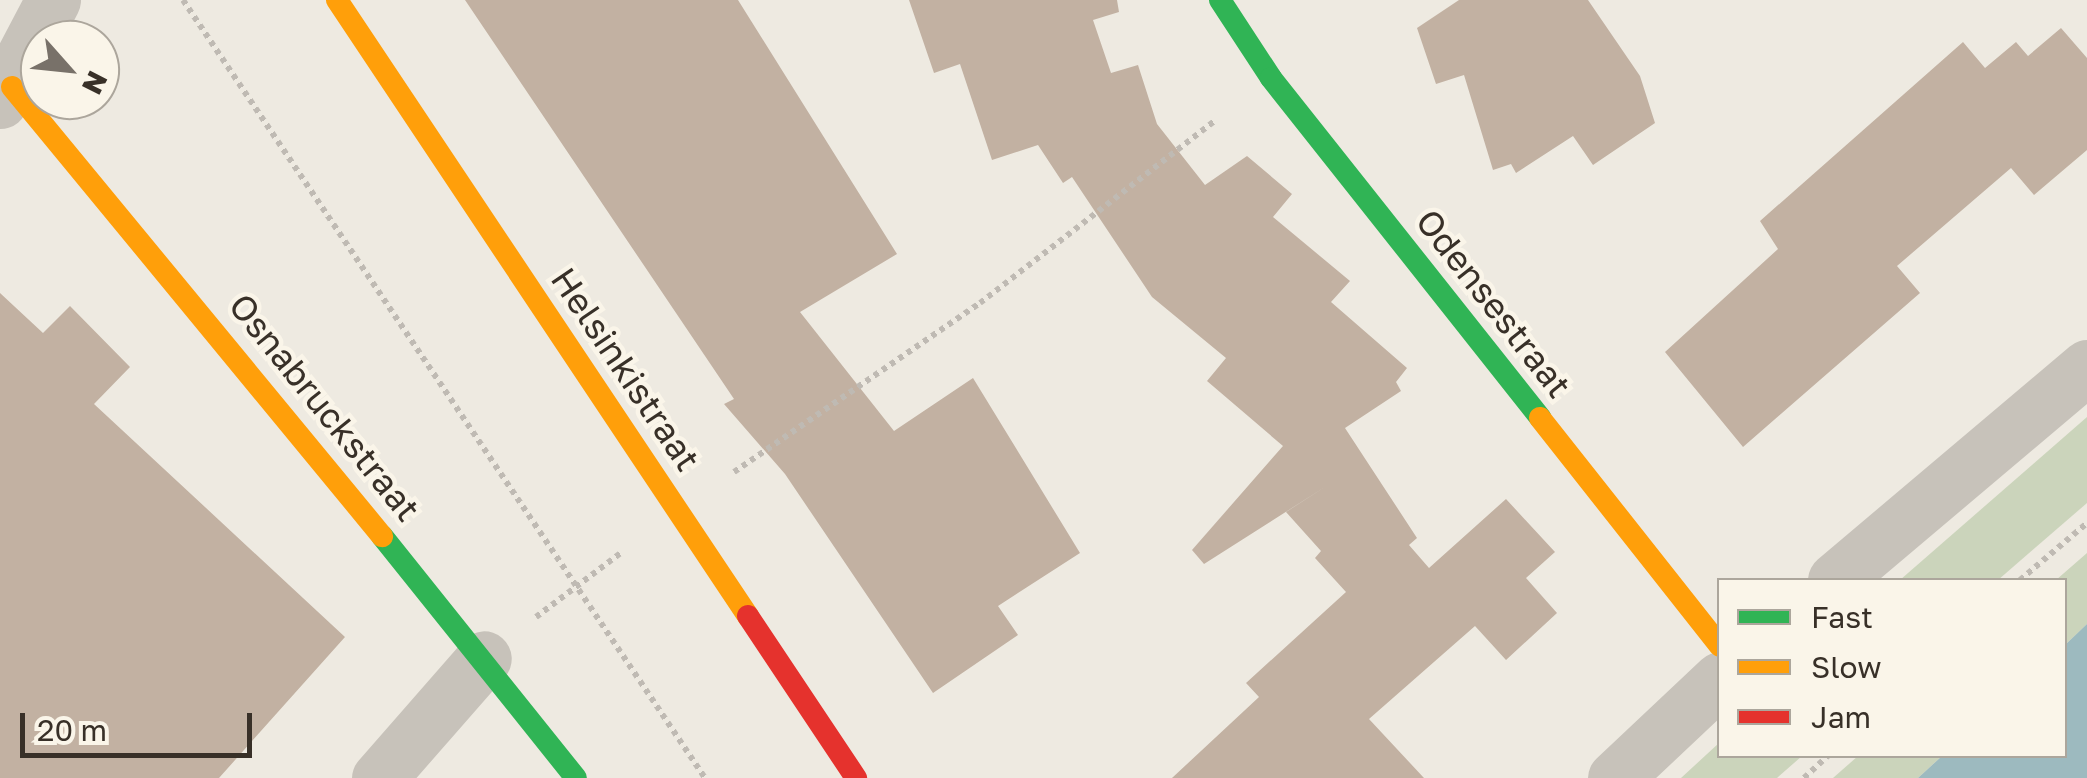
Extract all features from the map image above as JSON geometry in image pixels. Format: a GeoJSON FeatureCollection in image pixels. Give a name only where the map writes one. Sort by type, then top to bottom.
{"type":"FeatureCollection","features":[{"type":"Feature","properties":{"kind":"street"},"geometry":{"type":"LineString","coordinates":[[6,94],[53,0]]}},
{"type":"Feature","properties":{"kind":"street","name":"Helsinkistraat"},"geometry":{"type":"LineString","coordinates":[[337,0],[856,778]]}},
{"type":"Feature","properties":{"kind":"street","name":"Odensestraat"},"geometry":{"type":"LineString","coordinates":[[1220,0],[1272,78],[1717,642]]}},
{"type":"Feature","properties":{"kind":"street","name":"Osnabruckstraat"},"geometry":{"type":"LineString","coordinates":[[6,94],[484,658],[576,778]]}},
{"type":"Feature","properties":{"kind":"street"},"geometry":{"type":"LineString","coordinates":[[1837,578],[2087,367]]}},
{"type":"Feature","properties":{"kind":"street"},"geometry":{"type":"LineString","coordinates":[[379,778],[484,658]]}},
{"type":"Feature","properties":{"kind":"street"},"geometry":{"type":"LineString","coordinates":[[1615,778],[1717,683]]}},
{"type":"Feature","properties":{"kind":"path"},"geometry":{"type":"LineString","coordinates":[[183,0],[705,778]]}},
{"type":"Feature","properties":{"kind":"path"},"geometry":{"type":"LineString","coordinates":[[484,658],[574,586],[980,303],[1272,78]]}},
{"type":"Feature","properties":{"kind":"path"},"geometry":{"type":"LineString","coordinates":[[2022,578],[2087,523]]}},
{"type":"Feature","properties":{"kind":"path"},"geometry":{"type":"LineString","coordinates":[[1804,778],[1826,758]]}},
{"type":"Feature","properties":{"kind":"green space"},"geometry":{"type":"Polygon","coordinates":[[[2087,417],[2087,503],[2000,578],[1902,578],[2087,417]]]}},
{"type":"Feature","properties":{"kind":"green space"},"geometry":{"type":"Polygon","coordinates":[[[2087,553],[2087,624],[2067,643],[2067,578],[2058,578],[2087,553]]]}},
{"type":"Feature","properties":{"kind":"green space"},"geometry":{"type":"Polygon","coordinates":[[[1717,745],[1717,758],[1800,758],[1777,778],[1681,778],[1717,745]]]}},
{"type":"Feature","properties":{"kind":"green space"},"geometry":{"type":"Polygon","coordinates":[[[1856,758],[1940,758],[1918,778],[1833,778],[1856,758]]]}},
{"type":"Feature","properties":{"kind":"water"},"geometry":{"type":"Polygon","coordinates":[[[2087,624],[2087,778],[1918,778],[1940,758],[2067,758],[2067,643],[2087,624]]]}},
{"type":"Feature","properties":{"kind":"building"},"geometry":{"type":"Polygon","coordinates":[[[465,0],[738,0],[897,254],[800,312],[894,431],[973,378],[1080,553],[998,606],[1018,635],[933,693],[785,474],[724,404],[734,399],[465,0]]]}},
{"type":"Feature","properties":{"kind":"building"},"geometry":{"type":"Polygon","coordinates":[[[909,0],[1117,0],[1119,12],[1093,20],[1111,73],[1138,65],[1157,124],[1205,185],[1247,156],[1292,194],[1273,217],[1350,281],[1331,302],[1407,368],[1396,382],[1401,391],[1345,428],[1417,538],[1409,545],[1429,568],[1506,499],[1555,552],[1526,578],[1557,613],[1506,660],[1475,626],[1369,719],[1424,778],[1172,778],[1259,697],[1246,683],[1346,592],[1315,558],[1321,551],[1286,512],[1328,485],[1204,564],[1192,550],[1283,446],[1207,381],[1226,358],[1152,297],[1072,177],[1063,183],[1038,145],[992,160],[960,64],[934,73],[909,0]]]}},
{"type":"Feature","properties":{"kind":"building"},"geometry":{"type":"Polygon","coordinates":[[[1459,0],[1588,0],[1640,76],[1655,123],[1593,165],[1573,136],[1516,173],[1511,164],[1493,170],[1464,75],[1436,84],[1417,28],[1459,0]]]}},
{"type":"Feature","properties":{"kind":"building"},"geometry":{"type":"Polygon","coordinates":[[[2061,28],[2087,58],[2087,150],[2034,195],[2011,168],[1897,266],[1920,293],[1743,447],[1665,352],[1778,249],[1760,221],[1963,42],[1985,68],[2016,42],[2028,56],[2061,28]]]}},
{"type":"Feature","properties":{"kind":"building"},"geometry":{"type":"Polygon","coordinates":[[[0,293],[43,333],[70,306],[130,367],[94,404],[345,637],[219,778],[0,778],[0,293]]]}},
{"type":"Feature","properties":{"kind":"traffic: fast"},"geometry":{"type":"LineString","coordinates":[[1220,0],[1271,78],[1540,418]]}},
{"type":"Feature","properties":{"kind":"traffic: fast"},"geometry":{"type":"LineString","coordinates":[[382,536],[576,778]]}},
{"type":"Feature","properties":{"kind":"traffic: slow"},"geometry":{"type":"LineString","coordinates":[[337,0],[748,616]]}},
{"type":"Feature","properties":{"kind":"traffic: slow"},"geometry":{"type":"LineString","coordinates":[[12,87],[382,536]]}},
{"type":"Feature","properties":{"kind":"traffic: slow"},"geometry":{"type":"LineString","coordinates":[[1540,418],[1717,642]]}},
{"type":"Feature","properties":{"kind":"traffic: jam"},"geometry":{"type":"LineString","coordinates":[[748,616],[856,778]]}}]}
